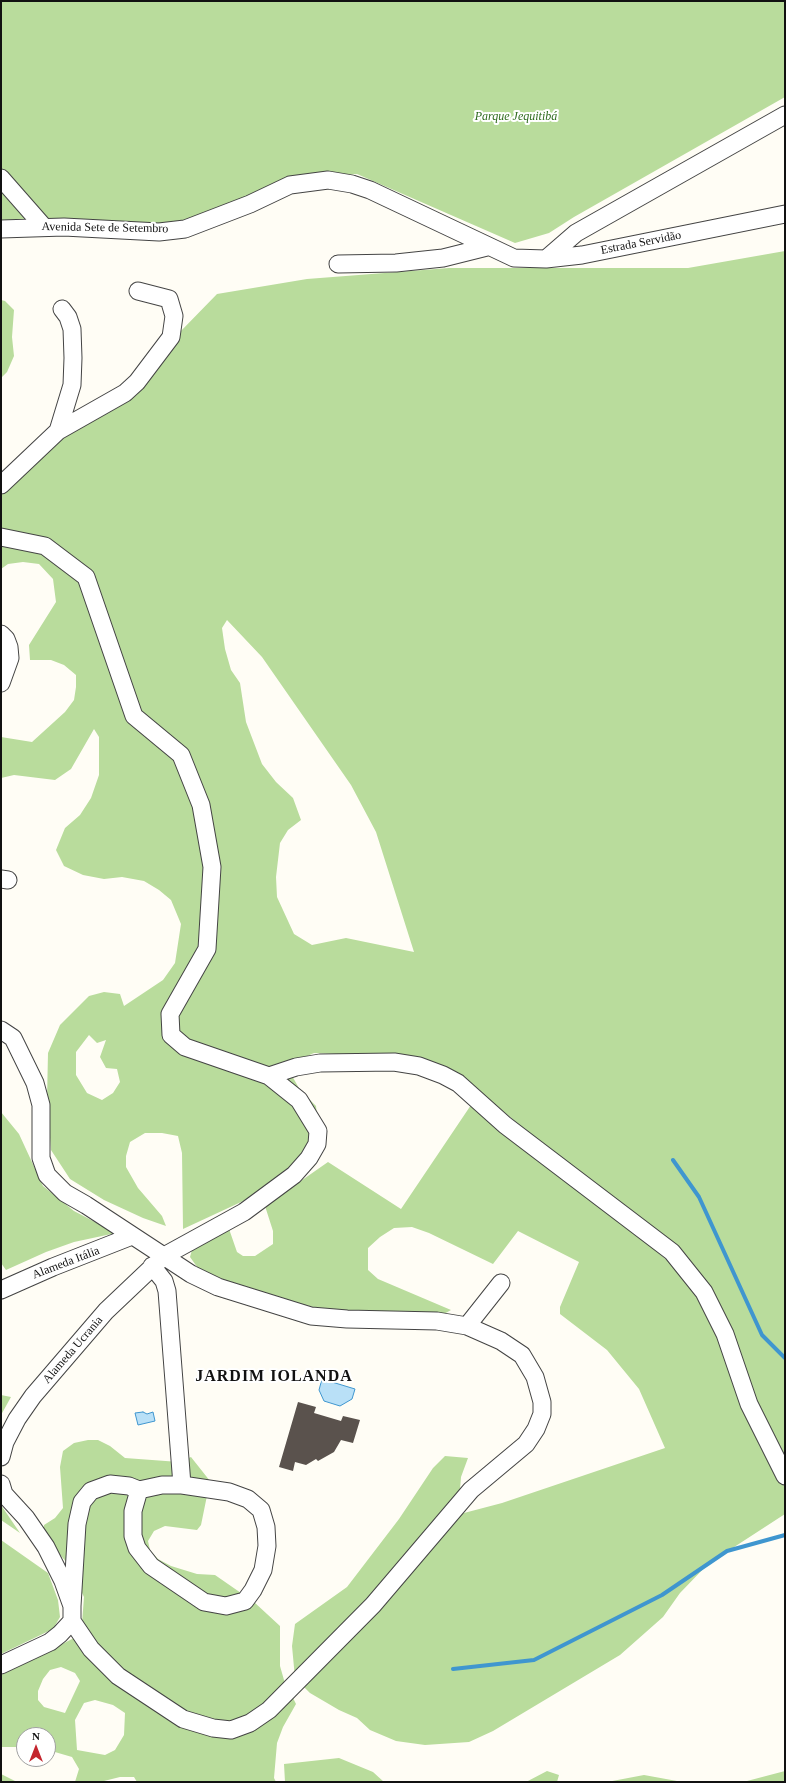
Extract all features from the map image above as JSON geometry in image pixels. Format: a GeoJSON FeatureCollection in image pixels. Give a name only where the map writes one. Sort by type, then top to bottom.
{"type":"FeatureCollection","features":[{"type":"Feature","properties":{"kind":"street"},"geometry":{"type":"LineString","coordinates":[[546,259],[576,233],[785,115]]}},
{"type":"Feature","properties":{"kind":"street"},"geometry":{"type":"LineString","coordinates":[[1,178],[44,227]]}},
{"type":"Feature","properties":{"kind":"street","name":"Avenida Sete de Setembro"},"geometry":{"type":"LineString","coordinates":[[1,229],[44,227],[159,232],[185,229],[250,204],[290,185],[328,180],[352,184],[370,190],[492,249]]}},
{"type":"Feature","properties":{"kind":"street","name":"Estrada Servidão"},"geometry":{"type":"LineString","coordinates":[[492,249],[514,258],[546,259],[621,248],[785,214]]}},
{"type":"Feature","properties":{"kind":"street"},"geometry":{"type":"LineString","coordinates":[[338,264],[396,263],[443,258],[492,249]]}},
{"type":"Feature","properties":{"kind":"street"},"geometry":{"type":"LineString","coordinates":[[1,485],[58,431],[125,393],[137,382],[171,337],[174,316],[169,299],[138,291]]}},
{"type":"Feature","properties":{"kind":"street"},"geometry":{"type":"LineString","coordinates":[[58,431],[72,385],[73,358],[72,329],[68,317],[62,309]]}},
{"type":"Feature","properties":{"kind":"street"},"geometry":{"type":"LineString","coordinates":[[1,537],[45,546],[86,576],[134,716],[181,755],[201,805],[212,867],[207,949],[170,1014],[171,1035],[185,1047],[269,1076],[299,1100],[318,1131],[317,1144],[309,1158],[294,1175],[244,1212],[158,1261]]}},
{"type":"Feature","properties":{"kind":"street"},"geometry":{"type":"LineString","coordinates":[[1,634],[8,643],[10,658],[1,683]]}},
{"type":"Feature","properties":{"kind":"street"},"geometry":{"type":"LineString","coordinates":[[1,1030],[13,1038],[24,1056],[36,1084],[41,1106],[40,1158],[47,1175],[65,1193],[86,1205],[132,1236],[158,1261],[218,1287],[311,1316],[347,1319],[437,1321],[467,1326],[501,1341],[522,1355],[535,1377],[542,1402],[542,1414],[536,1429],[526,1444],[471,1490],[373,1605],[269,1710],[250,1723],[231,1730],[213,1728],[183,1719],[118,1676],[91,1649],[72,1614],[63,1581],[46,1547],[26,1518],[4,1494],[1,1484]]}},
{"type":"Feature","properties":{"kind":"street"},"geometry":{"type":"LineString","coordinates":[[269,1076],[296,1067],[320,1063],[394,1062],[419,1066],[443,1075],[458,1083],[505,1125],[672,1252],[704,1292],[725,1334],[749,1404],[785,1476]]}},
{"type":"Feature","properties":{"kind":"street","name":"Alameda Itália"},"geometry":{"type":"LineString","coordinates":[[1,1290],[53,1267],[132,1236]]}},
{"type":"Feature","properties":{"kind":"street"},"geometry":{"type":"LineString","coordinates":[[158,1261],[166,1291],[182,1485]]}},
{"type":"Feature","properties":{"kind":"street","name":"Alameda Ucrania"},"geometry":{"type":"LineString","coordinates":[[2,1447],[17,1419],[33,1396],[106,1311],[141,1280],[158,1261]]}},
{"type":"Feature","properties":{"kind":"street"},"geometry":{"type":"LineString","coordinates":[[467,1326],[501,1282]]}},
{"type":"Feature","properties":{"kind":"street"},"geometry":{"type":"LineString","coordinates":[[1,1666],[50,1642],[72,1614],[77,1524],[82,1502],[91,1491],[110,1484],[129,1486],[139,1490],[162,1485],[182,1485],[229,1492],[248,1499],[261,1510],[266,1527],[267,1546],[263,1570],[246,1600],[226,1606],[204,1602],[150,1566],[137,1548],[134,1536],[134,1511],[139,1490]]}},
{"type":"Feature","properties":{"kind":"green space","name":"Parque Jequitibá"},"geometry":{"type":"Polygon","coordinates":[[[1,1],[785,1],[785,97],[574,217],[549,233],[515,243],[357,174],[289,179],[190,224],[53,220],[1,223],[1,1]]]}},
{"type":"Feature","properties":{"kind":"green space"},"geometry":{"type":"Polygon","coordinates":[[[785,251],[785,1462],[748,1383],[731,1327],[702,1277],[468,1082],[403,1057],[314,1053],[294,1062],[291,1074],[300,1090],[316,1106],[318,1125],[310,1148],[288,1174],[254,1196],[183,1229],[182,1153],[178,1136],[162,1133],[145,1133],[130,1142],[126,1156],[126,1167],[138,1188],[162,1216],[166,1226],[143,1218],[104,1200],[70,1179],[51,1150],[47,1100],[48,1053],[60,1025],[89,996],[104,992],[120,994],[124,1006],[163,980],[175,963],[181,924],[171,900],[159,890],[144,881],[122,877],[104,879],[83,875],[64,866],[56,850],[65,828],[80,815],[91,798],[99,775],[99,737],[94,729],[71,769],[55,780],[14,775],[1,778],[1,737],[32,742],[65,712],[74,700],[76,675],[64,665],[51,660],[30,660],[29,645],[56,602],[53,579],[39,564],[23,562],[8,564],[1,569],[1,480],[52,443],[137,390],[179,333],[217,294],[307,279],[449,268],[688,268],[785,251]],[[227,620],[222,628],[225,649],[231,670],[240,683],[246,722],[262,764],[276,782],[293,798],[301,820],[288,830],[280,843],[276,877],[277,897],[294,934],[312,945],[346,938],[414,952],[376,832],[351,785],[262,657],[227,620]],[[89,1035],[76,1052],[76,1075],[87,1093],[102,1100],[113,1093],[120,1082],[117,1069],[106,1068],[100,1057],[106,1040],[97,1043],[89,1035]]]}},
{"type":"Feature","properties":{"kind":"green space"},"geometry":{"type":"Polygon","coordinates":[[[1,300],[5,301],[14,310],[12,337],[14,356],[7,372],[1,378],[1,300]]]}},
{"type":"Feature","properties":{"kind":"green space"},"geometry":{"type":"Polygon","coordinates":[[[471,1105],[628,1227],[675,1267],[714,1319],[739,1396],[760,1447],[785,1488],[785,1514],[708,1564],[680,1593],[663,1617],[620,1655],[493,1731],[469,1742],[425,1745],[396,1741],[370,1730],[357,1718],[339,1710],[310,1693],[295,1678],[292,1646],[295,1624],[347,1587],[399,1519],[433,1468],[445,1456],[468,1458],[461,1477],[459,1502],[464,1513],[502,1503],[665,1448],[639,1389],[607,1350],[560,1314],[560,1307],[579,1262],[518,1231],[493,1264],[429,1233],[412,1227],[394,1228],[380,1237],[368,1248],[368,1270],[378,1279],[451,1310],[444,1314],[360,1313],[313,1307],[242,1288],[200,1271],[190,1257],[194,1243],[228,1226],[237,1252],[243,1256],[255,1256],[273,1244],[273,1231],[265,1206],[328,1162],[401,1209],[471,1105]]]}},
{"type":"Feature","properties":{"kind":"green space"},"geometry":{"type":"Polygon","coordinates":[[[1,1112],[19,1134],[43,1186],[74,1211],[116,1233],[74,1242],[46,1252],[6,1270],[1,1263],[1,1112]]]}},
{"type":"Feature","properties":{"kind":"green space"},"geometry":{"type":"Polygon","coordinates":[[[1,1395],[11,1397],[1,1415],[1,1395]]]}},
{"type":"Feature","properties":{"kind":"green space"},"geometry":{"type":"Polygon","coordinates":[[[88,1440],[98,1440],[110,1446],[125,1458],[179,1462],[191,1457],[210,1481],[201,1525],[197,1530],[165,1526],[154,1531],[148,1541],[150,1550],[158,1559],[171,1566],[197,1574],[215,1575],[254,1602],[280,1626],[280,1666],[284,1680],[296,1704],[283,1727],[277,1743],[274,1778],[276,1782],[137,1782],[134,1777],[120,1777],[100,1782],[75,1782],[79,1769],[72,1757],[56,1752],[56,1727],[16,1727],[16,1747],[1,1747],[1,1675],[74,1638],[82,1623],[84,1597],[68,1564],[43,1535],[44,1525],[55,1518],[63,1508],[60,1467],[63,1451],[74,1443],[88,1440]],[[61,1667],[50,1670],[43,1679],[38,1691],[38,1700],[44,1707],[65,1713],[80,1681],[75,1673],[61,1667]],[[95,1700],[84,1703],[75,1720],[77,1750],[105,1755],[115,1750],[124,1735],[125,1713],[113,1705],[95,1700]]]}},
{"type":"Feature","properties":{"kind":"green space"},"geometry":{"type":"Polygon","coordinates":[[[1,1505],[3,1508],[20,1533],[1,1520],[1,1505]]]}},
{"type":"Feature","properties":{"kind":"green space"},"geometry":{"type":"Polygon","coordinates":[[[1,1540],[48,1573],[58,1600],[60,1617],[53,1629],[1,1654],[1,1540]]]}},
{"type":"Feature","properties":{"kind":"green space"},"geometry":{"type":"Polygon","coordinates":[[[339,1758],[373,1772],[384,1782],[285,1782],[284,1764],[339,1758]]]}},
{"type":"Feature","properties":{"kind":"green space"},"geometry":{"type":"Polygon","coordinates":[[[547,1771],[559,1775],[557,1782],[526,1782],[547,1771]]]}},
{"type":"Feature","properties":{"kind":"green space"},"geometry":{"type":"Polygon","coordinates":[[[785,1771],[785,1782],[607,1782],[644,1775],[677,1781],[747,1781],[785,1771]]]}},
{"type":"Feature","properties":{"kind":"green space"},"geometry":{"type":"Polygon","coordinates":[[[1,1774],[17,1782],[1,1782],[1,1774]]]}},
{"type":"Feature","properties":{"kind":"water"},"geometry":{"type":"Polygon","coordinates":[[[322,1379],[355,1389],[352,1399],[340,1406],[324,1401],[319,1390],[322,1379]]]}},
{"type":"Feature","properties":{"kind":"water"},"geometry":{"type":"Polygon","coordinates":[[[143,1412],[147,1414],[153,1412],[155,1421],[138,1425],[135,1413],[143,1412]]]}},
{"type":"Feature","properties":{"kind":"building"},"geometry":{"type":"Polygon","coordinates":[[[298,1402],[316,1407],[314,1413],[341,1421],[343,1416],[360,1420],[353,1443],[341,1440],[334,1452],[318,1461],[316,1459],[306,1465],[295,1462],[293,1471],[279,1467],[298,1402]]]}},
{"type":"Feature","properties":{"kind":"waterway"},"geometry":{"type":"LineString","coordinates":[[673,1160],[699,1197],[762,1335],[785,1358]]}},
{"type":"Feature","properties":{"kind":"waterway"},"geometry":{"type":"LineString","coordinates":[[453,1669],[534,1660],[662,1595],[727,1551],[785,1535]]}},
{"type":"Feature","properties":{"kind":"district","name":"JARDIM IOLANDA"},"geometry":{"type":"Point","coordinates":[274,1377]}}]}
